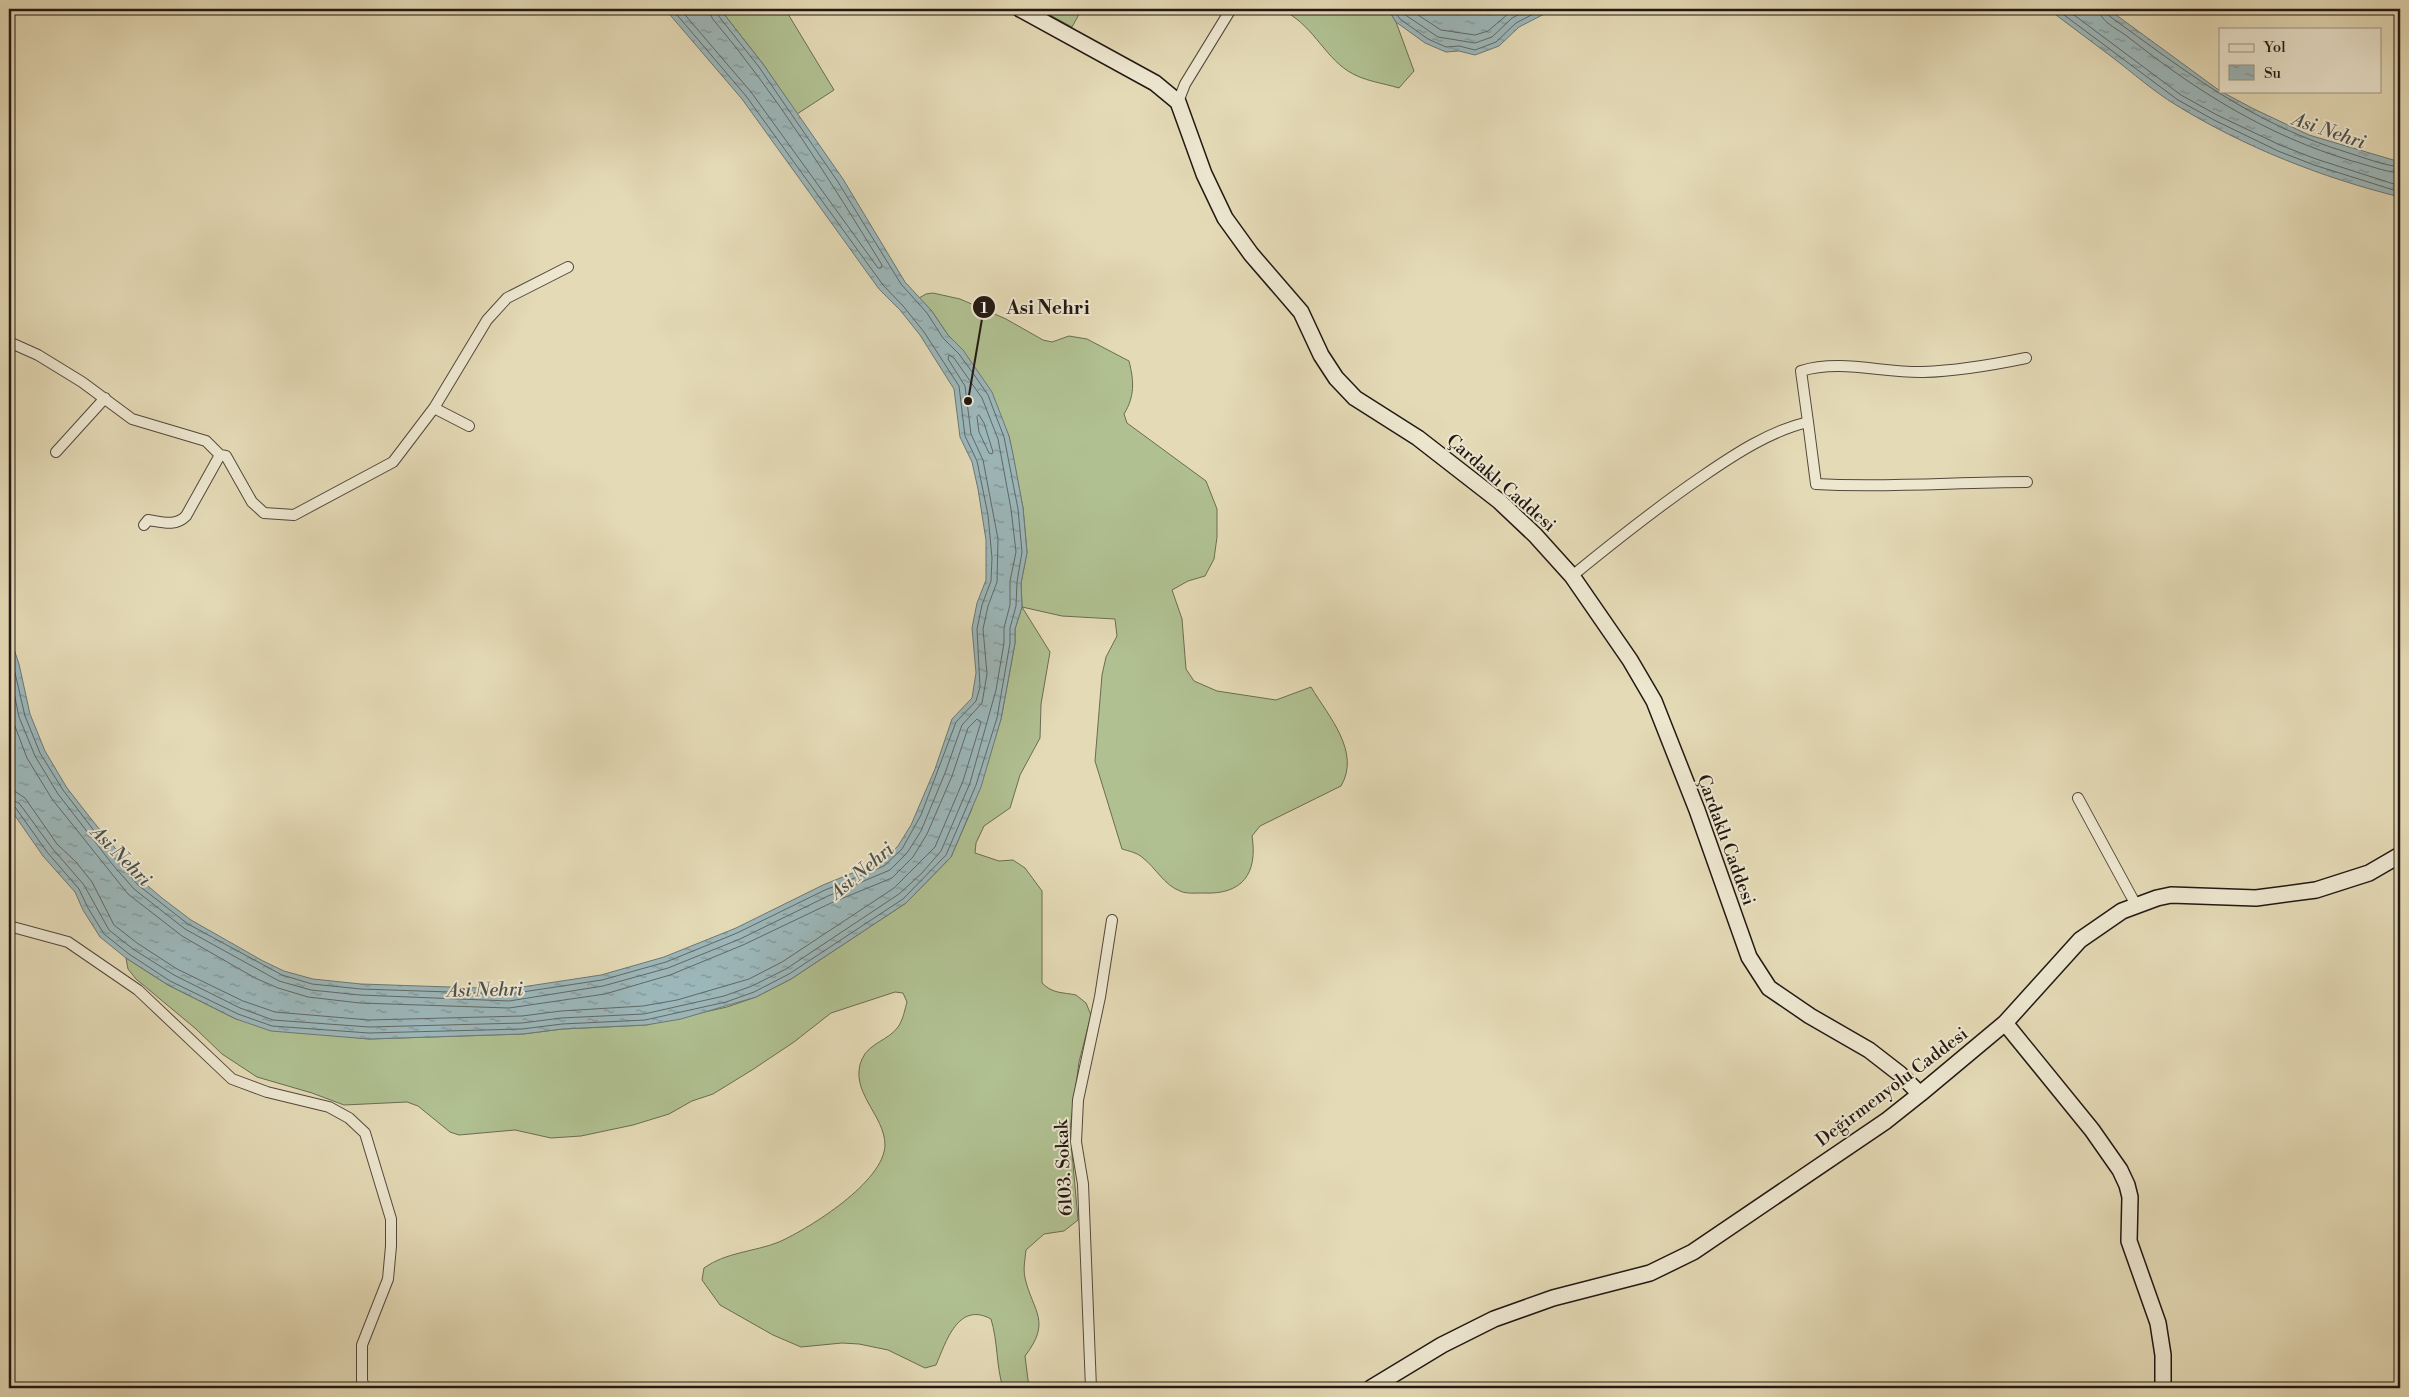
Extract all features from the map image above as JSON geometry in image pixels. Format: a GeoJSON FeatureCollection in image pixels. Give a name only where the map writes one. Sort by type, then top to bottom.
{"type":"FeatureCollection","features":[{"type":"Feature","properties":{"kind":"street"},"geometry":{"type":"LineString","coordinates":[[1020,9],[1155,83],[1178,102],[1185,84],[1231,9]]}},
{"type":"Feature","properties":{"kind":"street","name":"Çardaklı Caddesi"},"geometry":{"type":"LineString","coordinates":[[1178,102],[1201,166],[1225,218],[1251,254],[1301,312],[1321,355],[1336,378],[1355,398],[1418,438],[1498,502],[1535,535],[1572,576],[1630,660],[1654,701],[1697,810],[1748,958],[1769,988],[1810,1016],[1868,1050],[1900,1074],[1920,1094]]}},
{"type":"Feature","properties":{"kind":"street"},"geometry":{"type":"LineString","coordinates":[[9,342],[38,355],[82,382],[132,419],[164,426],[206,441],[220,455],[226,456],[252,502],[264,514],[294,515],[392,462],[434,408],[487,320],[507,298],[568,267]]}},
{"type":"Feature","properties":{"kind":"street"},"geometry":{"type":"LineString","coordinates":[[2026,358],[1989,366],[1924,372],[1842,366],[1812,367],[1801,371],[1816,484],[1862,487],[1930,483],[2027,482]]}},
{"type":"Feature","properties":{"kind":"street"},"geometry":{"type":"LineString","coordinates":[[56,452],[105,398]]}},
{"type":"Feature","properties":{"kind":"street"},"geometry":{"type":"LineString","coordinates":[[434,408],[469,426]]}},
{"type":"Feature","properties":{"kind":"street"},"geometry":{"type":"LineString","coordinates":[[1572,576],[1658,506],[1728,459],[1778,432],[1808,422]]}},
{"type":"Feature","properties":{"kind":"street"},"geometry":{"type":"LineString","coordinates":[[144,525],[148,520],[170,523],[180,522],[186,516],[220,455]]}},
{"type":"Feature","properties":{"kind":"street"},"geometry":{"type":"LineString","coordinates":[[2078,798],[2136,905]]}},
{"type":"Feature","properties":{"kind":"street","name":"Değirmenyolu Caddesi"},"geometry":{"type":"LineString","coordinates":[[1371,1388],[1442,1345],[1494,1319],[1523,1307],[1621,1282],[1672,1264],[1700,1247],[1830,1159],[1920,1094],[2005,1023],[2080,940],[2122,910],[2171,896],[2233,899],[2288,895],[2316,890],[2369,873],[2400,855]]}},
{"type":"Feature","properties":{"kind":"street","name":"6103. Sokak"},"geometry":{"type":"LineString","coordinates":[[1091,1388],[1082,1184],[1076,1142],[1078,1100],[1097,1012],[1112,920]]}},
{"type":"Feature","properties":{"kind":"street"},"geometry":{"type":"LineString","coordinates":[[9,926],[68,942],[138,990],[232,1079],[267,1092],[317,1103],[349,1118],[365,1133],[391,1219],[388,1279],[362,1345],[362,1380],[364,1388]]}},
{"type":"Feature","properties":{"kind":"street"},"geometry":{"type":"LineString","coordinates":[[2005,1023],[2092,1130],[2116,1163],[2127,1184],[2130,1197],[2129,1242],[2158,1323],[2163,1355],[2164,1388]]}},
{"type":"Feature","properties":{"kind":"green space"},"geometry":{"type":"Polygon","coordinates":[[[720,9],[785,9],[834,90],[797,114],[763,64],[720,9]]]}},
{"type":"Feature","properties":{"kind":"green space"},"geometry":{"type":"Polygon","coordinates":[[[1039,9],[1082,9],[1072,27],[1039,9]]]}},
{"type":"Feature","properties":{"kind":"green space"},"geometry":{"type":"Polygon","coordinates":[[[1280,9],[1388,9],[1396,22],[1414,71],[1399,88],[1354,74],[1331,57],[1301,22],[1280,9]]]}},
{"type":"Feature","properties":{"kind":"green space"},"geometry":{"type":"Polygon","coordinates":[[[933,293],[960,299],[1006,319],[1043,340],[1052,342],[1069,336],[1087,339],[1129,361],[1132,375],[1132,395],[1124,414],[1127,423],[1206,481],[1217,509],[1217,537],[1214,559],[1205,576],[1188,581],[1172,590],[1182,619],[1186,669],[1194,681],[1217,691],[1276,700],[1311,687],[1334,723],[1345,748],[1347,760],[1346,773],[1341,786],[1260,826],[1252,836],[1252,861],[1249,871],[1244,880],[1237,886],[1217,893],[1182,892],[1169,885],[1141,856],[1122,849],[1095,761],[1102,675],[1106,657],[1117,636],[1115,619],[1062,616],[1022,607],[1021,583],[1027,552],[1023,508],[1009,436],[969,359],[948,335],[931,310],[919,298],[933,293]]]}},
{"type":"Feature","properties":{"kind":"green space"},"geometry":{"type":"Polygon","coordinates":[[[1022,607],[1050,652],[1041,704],[1040,738],[1020,775],[1010,808],[984,826],[976,843],[975,853],[999,861],[1013,860],[1025,868],[1042,891],[1042,983],[1054,991],[1076,995],[1086,1003],[1091,1015],[1079,1062],[1070,1130],[1078,1220],[1064,1231],[1044,1234],[1026,1250],[1025,1278],[1036,1308],[1039,1325],[1038,1334],[1025,1356],[1029,1388],[1003,1388],[991,1319],[980,1315],[970,1315],[962,1320],[949,1336],[936,1365],[925,1368],[888,1350],[859,1344],[842,1343],[801,1347],[773,1335],[720,1305],[702,1280],[704,1268],[713,1263],[731,1255],[779,1242],[809,1226],[843,1202],[872,1174],[881,1159],[885,1145],[879,1123],[863,1092],[859,1071],[862,1059],[869,1049],[890,1035],[900,1024],[907,1002],[903,993],[895,992],[831,1013],[794,1042],[752,1070],[713,1094],[692,1101],[669,1114],[633,1125],[581,1136],[551,1138],[515,1130],[459,1135],[450,1132],[418,1106],[407,1102],[344,1105],[312,1093],[257,1077],[222,1054],[196,1029],[136,979],[128,969],[126,958],[168,985],[236,1019],[321,1034],[369,1039],[523,1034],[562,1029],[646,1025],[727,1007],[756,997],[791,979],[906,903],[951,857],[971,811],[1001,719],[1015,643],[1015,629],[1022,607]]]}},
{"type":"Feature","properties":{"kind":"water"},"geometry":{"type":"Polygon","coordinates":[[[665,9],[720,9],[763,64],[843,179],[905,282],[931,310],[948,335],[963,350],[992,392],[1009,436],[1013,454],[1023,508],[1027,553],[1021,583],[1022,607],[1015,629],[1015,643],[1001,719],[981,787],[951,857],[906,903],[791,979],[756,997],[681,1019],[646,1025],[562,1029],[523,1034],[369,1039],[271,1031],[236,1019],[168,985],[126,958],[100,937],[83,910],[75,892],[43,856],[9,807],[9,634],[19,664],[30,714],[45,751],[67,788],[142,881],[191,920],[284,971],[313,979],[361,984],[509,989],[601,975],[664,957],[736,928],[823,885],[882,861],[898,846],[911,825],[935,769],[952,719],[972,698],[976,673],[972,628],[977,603],[986,580],[986,540],[972,462],[960,437],[954,389],[920,335],[900,310],[879,289],[742,99],[665,9]]]}},
{"type":"Feature","properties":{"kind":"water"},"geometry":{"type":"Polygon","coordinates":[[[1388,9],[1554,9],[1519,27],[1499,46],[1475,55],[1459,51],[1446,52],[1425,43],[1396,22],[1388,9]]]}},
{"type":"Feature","properties":{"kind":"water"},"geometry":{"type":"Polygon","coordinates":[[[2048,9],[2108,9],[2219,92],[2309,135],[2400,162],[2400,197],[2342,181],[2256,148],[2176,105],[2048,9]]]}},
{"type":"Feature","properties":{"kind":"place","name":"Asi Nehri"},"geometry":{"type":"Point","coordinates":[968,401]}}]}
